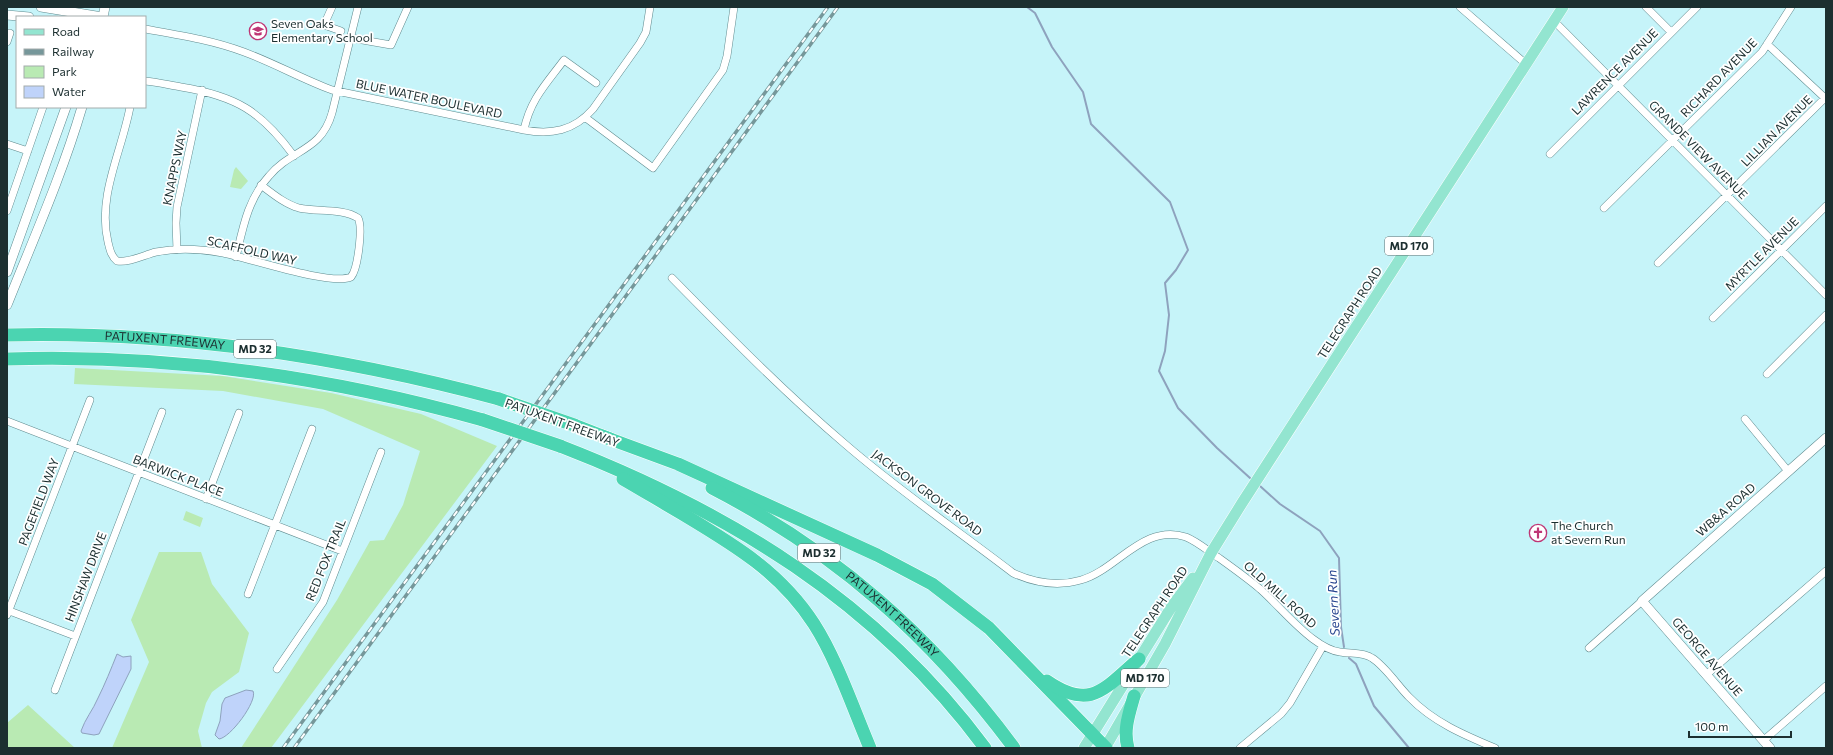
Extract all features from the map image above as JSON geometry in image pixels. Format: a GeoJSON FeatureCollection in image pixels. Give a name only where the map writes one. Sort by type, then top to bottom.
{"type":"FeatureCollection","features":[{"type":"Feature","properties":{"kind":"highway","name":"PATUXENT FREEWAY"},"geometry":{"type":"LineString","coordinates":[[7,335],[69,335],[161,339],[290,354],[391,372],[499,399],[602,436],[675,469],[719,492],[796,537],[836,565],[911,628],[938,655],[973,694],[1014,748]]}},
{"type":"Feature","properties":{"kind":"highway","name":"PATUXENT FREEWAY"},"geometry":{"type":"LineString","coordinates":[[7,359],[115,360],[222,369],[343,387],[434,406],[483,420],[563,447],[643,480],[709,513],[783,557],[823,585],[858,612],[927,678],[956,711],[985,748]]}},
{"type":"Feature","properties":{"kind":"highway"},"geometry":{"type":"LineString","coordinates":[[602,436],[678,464],[900,566],[932,584],[970,611],[989,628],[1105,748]]}},
{"type":"Feature","properties":{"kind":"highway"},"geometry":{"type":"LineString","coordinates":[[563,447],[626,481],[728,542],[776,578],[802,607],[815,625],[836,668],[870,748]]}},
{"type":"Feature","properties":{"kind":"highway"},"geometry":{"type":"LineString","coordinates":[[1030,670],[1064,691],[1084,696],[1093,694],[1107,687],[1139,659]]}},
{"type":"Feature","properties":{"kind":"highway"},"geometry":{"type":"LineString","coordinates":[[1128,748],[1125,732],[1126,721],[1134,696]]}},
{"type":"Feature","properties":{"kind":"main road","name":"TELEGRAPH ROAD"},"geometry":{"type":"LineString","coordinates":[[1084,748],[1172,606],[1211,553],[1563,7]]}},
{"type":"Feature","properties":{"kind":"main road","name":"TELEGRAPH ROAD"},"geometry":{"type":"LineString","coordinates":[[1105,748],[1165,644],[1211,553]]}},
{"type":"Feature","properties":{"kind":"street"},"geometry":{"type":"LineString","coordinates":[[41,7],[87,13],[98,16]]}},
{"type":"Feature","properties":{"kind":"street"},"geometry":{"type":"LineString","coordinates":[[332,7],[324,25],[341,32]]}},
{"type":"Feature","properties":{"kind":"street"},"geometry":{"type":"LineString","coordinates":[[236,256],[250,205],[261,185],[276,168],[310,146],[323,134],[330,120],[358,7]]}},
{"type":"Feature","properties":{"kind":"street"},"geometry":{"type":"LineString","coordinates":[[351,38],[391,45],[408,7]]}},
{"type":"Feature","properties":{"kind":"street","name":"BLUE WATER BOULEVARD"},"geometry":{"type":"LineString","coordinates":[[146,29],[191,37],[223,45],[251,55],[305,80],[337,92],[540,133],[559,132],[586,118],[640,43],[646,32],[650,7]]}},
{"type":"Feature","properties":{"kind":"street"},"geometry":{"type":"LineString","coordinates":[[586,118],[653,168],[723,70],[727,56],[734,7]]}},
{"type":"Feature","properties":{"kind":"street"},"geometry":{"type":"LineString","coordinates":[[1460,7],[1526,64]]}},
{"type":"Feature","properties":{"kind":"street"},"geometry":{"type":"LineString","coordinates":[[1646,7],[1671,32]]}},
{"type":"Feature","properties":{"kind":"street","name":"LAWRENCE AVENUE"},"geometry":{"type":"LineString","coordinates":[[1550,154],[1697,7]]}},
{"type":"Feature","properties":{"kind":"street","name":"RICHARD AVENUE"},"geometry":{"type":"LineString","coordinates":[[1604,208],[1762,52],[1791,7]]}},
{"type":"Feature","properties":{"kind":"street"},"geometry":{"type":"LineString","coordinates":[[7,15],[18,16]]}},
{"type":"Feature","properties":{"kind":"street","name":"GRANDE VIEW AVENUE"},"geometry":{"type":"LineString","coordinates":[[1554,21],[1826,295]]}},
{"type":"Feature","properties":{"kind":"street"},"geometry":{"type":"LineString","coordinates":[[7,42],[10,33]]}},
{"type":"Feature","properties":{"kind":"street"},"geometry":{"type":"LineString","coordinates":[[1767,44],[1826,98]]}},
{"type":"Feature","properties":{"kind":"street"},"geometry":{"type":"LineString","coordinates":[[524,130],[528,112],[532,103],[564,60],[596,83]]}},
{"type":"Feature","properties":{"kind":"street"},"geometry":{"type":"LineString","coordinates":[[146,81],[202,90],[230,99],[251,110],[272,128],[294,156]]}},
{"type":"Feature","properties":{"kind":"street","name":"KNAPPS WAY"},"geometry":{"type":"LineString","coordinates":[[177,250],[177,207],[202,90]]}},
{"type":"Feature","properties":{"kind":"street","name":"LILLIAN AVENUE"},"geometry":{"type":"LineString","coordinates":[[1658,263],[1826,98]]}},
{"type":"Feature","properties":{"kind":"street"},"geometry":{"type":"LineString","coordinates":[[7,211],[43,108]]}},
{"type":"Feature","properties":{"kind":"street"},"geometry":{"type":"LineString","coordinates":[[7,272],[66,108]]}},
{"type":"Feature","properties":{"kind":"street"},"geometry":{"type":"LineString","coordinates":[[7,305],[54,189],[82,108]]}},
{"type":"Feature","properties":{"kind":"street","name":"SCAFFOLD WAY"},"geometry":{"type":"LineString","coordinates":[[130,108],[107,199],[106,230],[111,254],[117,261],[157,252],[177,250],[211,251],[312,276],[342,279],[351,277],[354,274],[360,227],[358,218],[347,213],[310,210],[292,206],[261,185]]}},
{"type":"Feature","properties":{"kind":"street"},"geometry":{"type":"LineString","coordinates":[[7,144],[28,152]]}},
{"type":"Feature","properties":{"kind":"street","name":"MYRTLE AVENUE"},"geometry":{"type":"LineString","coordinates":[[1713,318],[1826,206]]}},
{"type":"Feature","properties":{"kind":"street","name":"JACKSON GROVE ROAD"},"geometry":{"type":"LineString","coordinates":[[672,278],[752,359],[844,444],[887,479],[1013,573],[1025,578],[1050,584],[1064,584],[1082,580],[1106,568],[1144,541],[1154,536],[1166,534],[1185,537],[1199,544],[1211,553]]}},
{"type":"Feature","properties":{"kind":"street"},"geometry":{"type":"LineString","coordinates":[[1767,374],[1826,315]]}},
{"type":"Feature","properties":{"kind":"street","name":"PAGEFIELD WAY"},"geometry":{"type":"LineString","coordinates":[[8,612],[90,400]]}},
{"type":"Feature","properties":{"kind":"street","name":"HINSHAW DRIVE"},"geometry":{"type":"LineString","coordinates":[[55,690],[162,412]]}},
{"type":"Feature","properties":{"kind":"street"},"geometry":{"type":"LineString","coordinates":[[206,499],[239,413]]}},
{"type":"Feature","properties":{"kind":"street"},"geometry":{"type":"LineString","coordinates":[[1745,419],[1788,471]]}},
{"type":"Feature","properties":{"kind":"street","name":"BARWICK PLACE"},"geometry":{"type":"LineString","coordinates":[[7,421],[274,526],[342,551]]}},
{"type":"Feature","properties":{"kind":"street"},"geometry":{"type":"LineString","coordinates":[[248,594],[312,429]]}},
{"type":"Feature","properties":{"kind":"street","name":"WB&A ROAD"},"geometry":{"type":"LineString","coordinates":[[1642,600],[1826,438]]}},
{"type":"Feature","properties":{"kind":"street","name":"RED FOX TRAIL"},"geometry":{"type":"LineString","coordinates":[[276,669],[323,602],[381,452]]}},
{"type":"Feature","properties":{"kind":"street","name":"OLD MILL ROAD"},"geometry":{"type":"LineString","coordinates":[[1211,553],[1260,589],[1302,630],[1323,646],[1338,652],[1360,654],[1371,657],[1410,698],[1426,712],[1449,727],[1495,748]]}},
{"type":"Feature","properties":{"kind":"street"},"geometry":{"type":"LineString","coordinates":[[1706,675],[1826,571]]}},
{"type":"Feature","properties":{"kind":"street"},"geometry":{"type":"LineString","coordinates":[[1589,648],[1642,600]]}},
{"type":"Feature","properties":{"kind":"street","name":"GEORGE AVENUE"},"geometry":{"type":"LineString","coordinates":[[1642,600],[1770,748]]}},
{"type":"Feature","properties":{"kind":"street"},"geometry":{"type":"LineString","coordinates":[[8,612],[75,636]]}},
{"type":"Feature","properties":{"kind":"street"},"geometry":{"type":"LineString","coordinates":[[1240,748],[1281,714],[1290,703],[1323,646]]}},
{"type":"Feature","properties":{"kind":"street"},"geometry":{"type":"LineString","coordinates":[[1764,740],[1826,686]]}},
{"type":"Feature","properties":{"kind":"green space"},"geometry":{"type":"Polygon","coordinates":[[[236,167],[248,181],[241,189],[230,187],[236,167]]]}},
{"type":"Feature","properties":{"kind":"green space"},"geometry":{"type":"Polygon","coordinates":[[[75,368],[223,376],[331,393],[421,414],[497,446],[271,748],[241,748],[337,600],[370,541],[384,540],[403,505],[420,451],[323,409],[223,391],[74,384],[75,368]]]}},
{"type":"Feature","properties":{"kind":"green space"},"geometry":{"type":"Polygon","coordinates":[[[186,511],[203,518],[200,527],[183,520],[186,511]]]}},
{"type":"Feature","properties":{"kind":"green space"},"geometry":{"type":"Polygon","coordinates":[[[159,552],[201,552],[212,584],[249,633],[239,672],[212,692],[206,703],[198,731],[202,748],[112,748],[149,662],[131,620],[159,552]]]}},
{"type":"Feature","properties":{"kind":"green space"},"geometry":{"type":"Polygon","coordinates":[[[28,705],[75,748],[7,748],[7,723],[28,705]]]}},
{"type":"Feature","properties":{"kind":"water"},"geometry":{"type":"Polygon","coordinates":[[[117,654],[123,657],[131,656],[131,669],[99,734],[94,735],[82,733],[81,731],[101,693],[117,654]]]}},
{"type":"Feature","properties":{"kind":"water"},"geometry":{"type":"Polygon","coordinates":[[[246,690],[253,691],[251,703],[236,726],[224,737],[219,739],[215,735],[220,721],[222,704],[225,698],[246,690]]]}},
{"type":"Feature","properties":{"kind":"waterway"},"geometry":{"type":"LineString","coordinates":[[1027,7],[1035,13],[1052,47],[1083,92],[1091,124],[1170,202],[1188,250],[1176,270],[1165,283],[1169,315],[1165,351],[1159,371],[1178,408],[1217,448],[1250,478]]}},
{"type":"Feature","properties":{"kind":"waterway"},"geometry":{"type":"LineString","coordinates":[[1260,486],[1280,504],[1320,531],[1339,558],[1341,627],[1344,647]]}},
{"type":"Feature","properties":{"kind":"waterway","name":"Severn Run"},"geometry":{"type":"LineString","coordinates":[[1349,658],[1356,664],[1374,706],[1409,748]]}},
{"type":"Feature","properties":{"kind":"railway"},"geometry":{"type":"LineString","coordinates":[[283,748],[828,7]]}},
{"type":"Feature","properties":{"kind":"railway"},"geometry":{"type":"LineString","coordinates":[[294,748],[838,7]]}},
{"type":"Feature","properties":{"kind":"place","name":"Seven Oaks Elementary School"},"geometry":{"type":"Point","coordinates":[258,31]}},
{"type":"Feature","properties":{"kind":"place","name":"The Church at Severn Run"},"geometry":{"type":"Point","coordinates":[1538,533]}}]}
